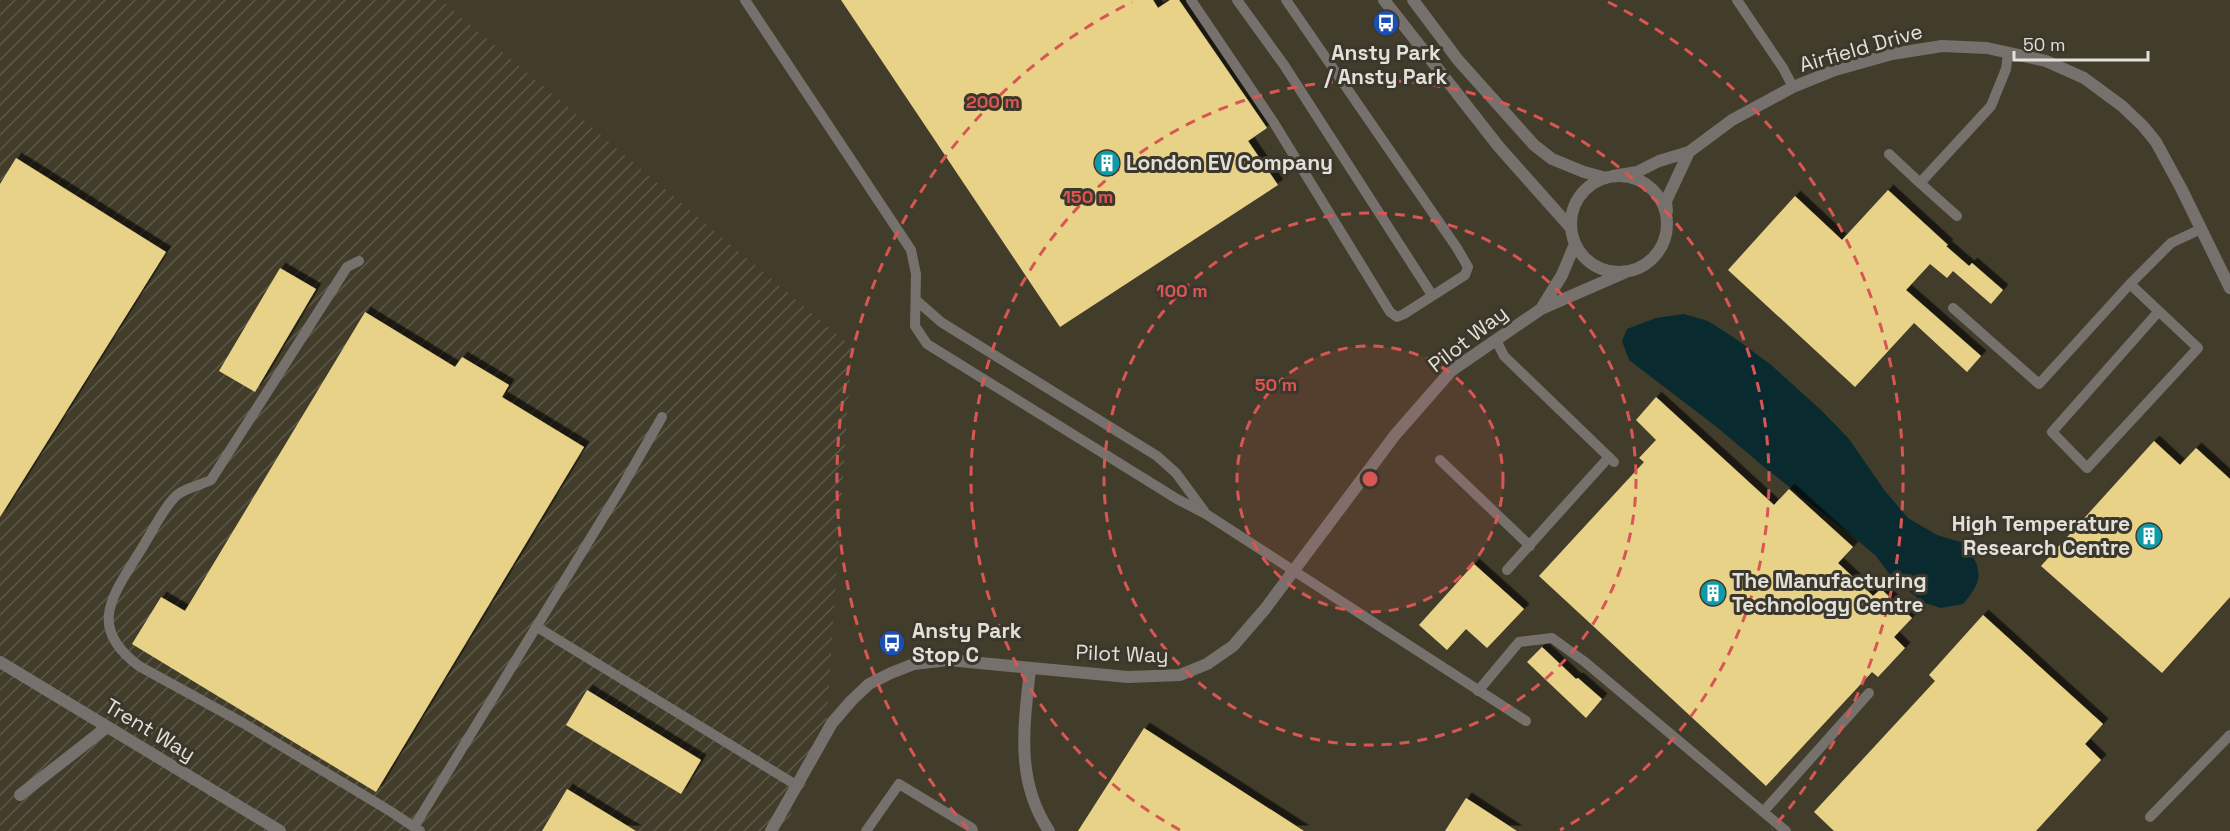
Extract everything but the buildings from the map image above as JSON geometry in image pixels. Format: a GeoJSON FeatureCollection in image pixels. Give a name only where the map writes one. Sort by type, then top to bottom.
{"type":"FeatureCollection","features":[{"type":"Feature","properties":{"kind":"street"},"geometry":{"type":"LineString","coordinates":[[1384,0],[1499,147],[1571,228]]}},
{"type":"Feature","properties":{"kind":"street"},"geometry":{"type":"LineString","coordinates":[[1413,0],[1458,60],[1534,145],[1552,159],[1584,172],[1630,178],[1645,184],[1657,195],[1664,208],[1667,223],[1660,250],[1639,268],[1626,272],[1611,272],[1597,267],[1585,258],[1575,244],[1571,228],[1572,214],[1577,200],[1586,189],[1610,177]]}},
{"type":"Feature","properties":{"kind":"street","name":"Airfield Drive"},"geometry":{"type":"LineString","coordinates":[[1610,177],[1638,172],[1659,161],[1689,152],[1732,120],[1793,87],[1835,70],[1892,54],[1942,46],[1987,48],[2046,61],[2084,78],[2122,106],[2156,142],[2230,288]]}},
{"type":"Feature","properties":{"kind":"street","name":"Airfield Drive"},"geometry":{"type":"LineString","coordinates":[[1667,223],[1666,201],[1689,152]]}},
{"type":"Feature","properties":{"kind":"street","name":"Pilot Way"},"geometry":{"type":"LineString","coordinates":[[1540,309],[1562,275],[1575,244]]}},
{"type":"Feature","properties":{"kind":"street","name":"Pilot Way"},"geometry":{"type":"LineString","coordinates":[[771,831],[832,723],[851,700],[870,684],[914,664],[948,660],[1128,677],[1180,675],[1207,664],[1233,646],[1264,609],[1395,435],[1451,371],[1540,309],[1626,272]]}},
{"type":"Feature","properties":{"kind":"street","name":"Trent Way"},"geometry":{"type":"LineString","coordinates":[[0,662],[280,831]]}},
{"type":"Feature","properties":{"kind":"street"},"geometry":{"type":"LineString","coordinates":[[1030,669],[1023,757],[1029,787],[1042,820],[1049,831]]}},
{"type":"Feature","properties":{"kind":"street"},"geometry":{"type":"LineString","coordinates":[[20,795],[107,727]]}},
{"type":"Feature","properties":{"kind":"lane"},"geometry":{"type":"LineString","coordinates":[[744,0],[911,250],[916,274],[915,326],[927,344],[1177,499],[1206,513],[1526,720]]}},
{"type":"Feature","properties":{"kind":"lane"},"geometry":{"type":"LineString","coordinates":[[1191,0],[1274,123],[1390,312],[1397,317],[1465,275],[1468,267],[1286,0]]}},
{"type":"Feature","properties":{"kind":"lane"},"geometry":{"type":"LineString","coordinates":[[1237,0],[1304,95],[1432,295]]}},
{"type":"Feature","properties":{"kind":"lane"},"geometry":{"type":"LineString","coordinates":[[1737,0],[1783,68],[1793,87]]}},
{"type":"Feature","properties":{"kind":"lane"},"geometry":{"type":"LineString","coordinates":[[1920,183],[1990,106],[2006,69],[2008,53]]}},
{"type":"Feature","properties":{"kind":"lane"},"geometry":{"type":"LineString","coordinates":[[1889,154],[1957,216]]}},
{"type":"Feature","properties":{"kind":"lane"},"geometry":{"type":"LineString","coordinates":[[1953,308],[2039,384],[2130,284],[2171,243],[2201,229]]}},
{"type":"Feature","properties":{"kind":"lane"},"geometry":{"type":"LineString","coordinates":[[359,261],[347,267],[211,480],[175,496],[116,590],[108,613],[109,630],[115,644],[126,657],[139,666],[243,723],[417,829],[662,417]]}},
{"type":"Feature","properties":{"kind":"lane"},"geometry":{"type":"LineString","coordinates":[[2130,284],[2159,311],[2198,348],[2087,468],[2052,432],[2159,311]]}},
{"type":"Feature","properties":{"kind":"lane"},"geometry":{"type":"LineString","coordinates":[[916,300],[941,322],[1157,456],[1176,473],[1206,513]]}},
{"type":"Feature","properties":{"kind":"lane"},"geometry":{"type":"LineString","coordinates":[[1496,340],[1504,356],[1612,460],[1507,570]]}},
{"type":"Feature","properties":{"kind":"lane"},"geometry":{"type":"LineString","coordinates":[[1440,460],[1530,546]]}},
{"type":"Feature","properties":{"kind":"lane"},"geometry":{"type":"LineString","coordinates":[[537,627],[796,785]]}},
{"type":"Feature","properties":{"kind":"lane"},"geometry":{"type":"LineString","coordinates":[[1478,691],[1519,642],[1552,638],[1585,662],[1786,831]]}},
{"type":"Feature","properties":{"kind":"lane"},"geometry":{"type":"LineString","coordinates":[[1763,812],[1869,693]]}},
{"type":"Feature","properties":{"kind":"lane"},"geometry":{"type":"LineString","coordinates":[[2150,817],[2230,735]]}},
{"type":"Feature","properties":{"kind":"lane"},"geometry":{"type":"LineString","coordinates":[[866,831],[899,784],[972,828],[973,831]]}},
{"type":"Feature","properties":{"kind":"shaded area"},"geometry":{"type":"Polygon","coordinates":[[[0,0],[441,0],[852,347],[825,744],[783,831],[0,831],[0,0]]]}},
{"type":"Feature","properties":{"kind":"shaded area"},"geometry":{"type":"Polygon","coordinates":[[[441,0],[2230,0],[2230,831],[783,831],[825,744],[852,347],[441,0]]]}},
{"type":"Feature","properties":{"kind":"water"},"geometry":{"type":"Polygon","coordinates":[[[1684,314],[1708,321],[1733,337],[1770,364],[1822,411],[1849,439],[1885,491],[1908,518],[1937,535],[1967,544],[1976,562],[1978,576],[1975,588],[1963,604],[1941,608],[1922,602],[1890,575],[1876,556],[1856,539],[1629,360],[1622,341],[1627,329],[1656,318],[1684,314]]]}},
{"type":"Feature","properties":{"kind":"place","name":"Ansty Park / Ansty Park"},"geometry":{"type":"Point","coordinates":[1386,23]}},
{"type":"Feature","properties":{"kind":"place","name":"London EV Company"},"geometry":{"type":"Point","coordinates":[1107,163]}},
{"type":"Feature","properties":{"kind":"place","name":"High Temperature Research Centre"},"geometry":{"type":"Point","coordinates":[2149,536]}},
{"type":"Feature","properties":{"kind":"place","name":"The Manufacturing Technology Centre"},"geometry":{"type":"Point","coordinates":[1713,593]}},
{"type":"Feature","properties":{"kind":"place","name":"Ansty Park Stop C"},"geometry":{"type":"Point","coordinates":[892,643]}}]}
